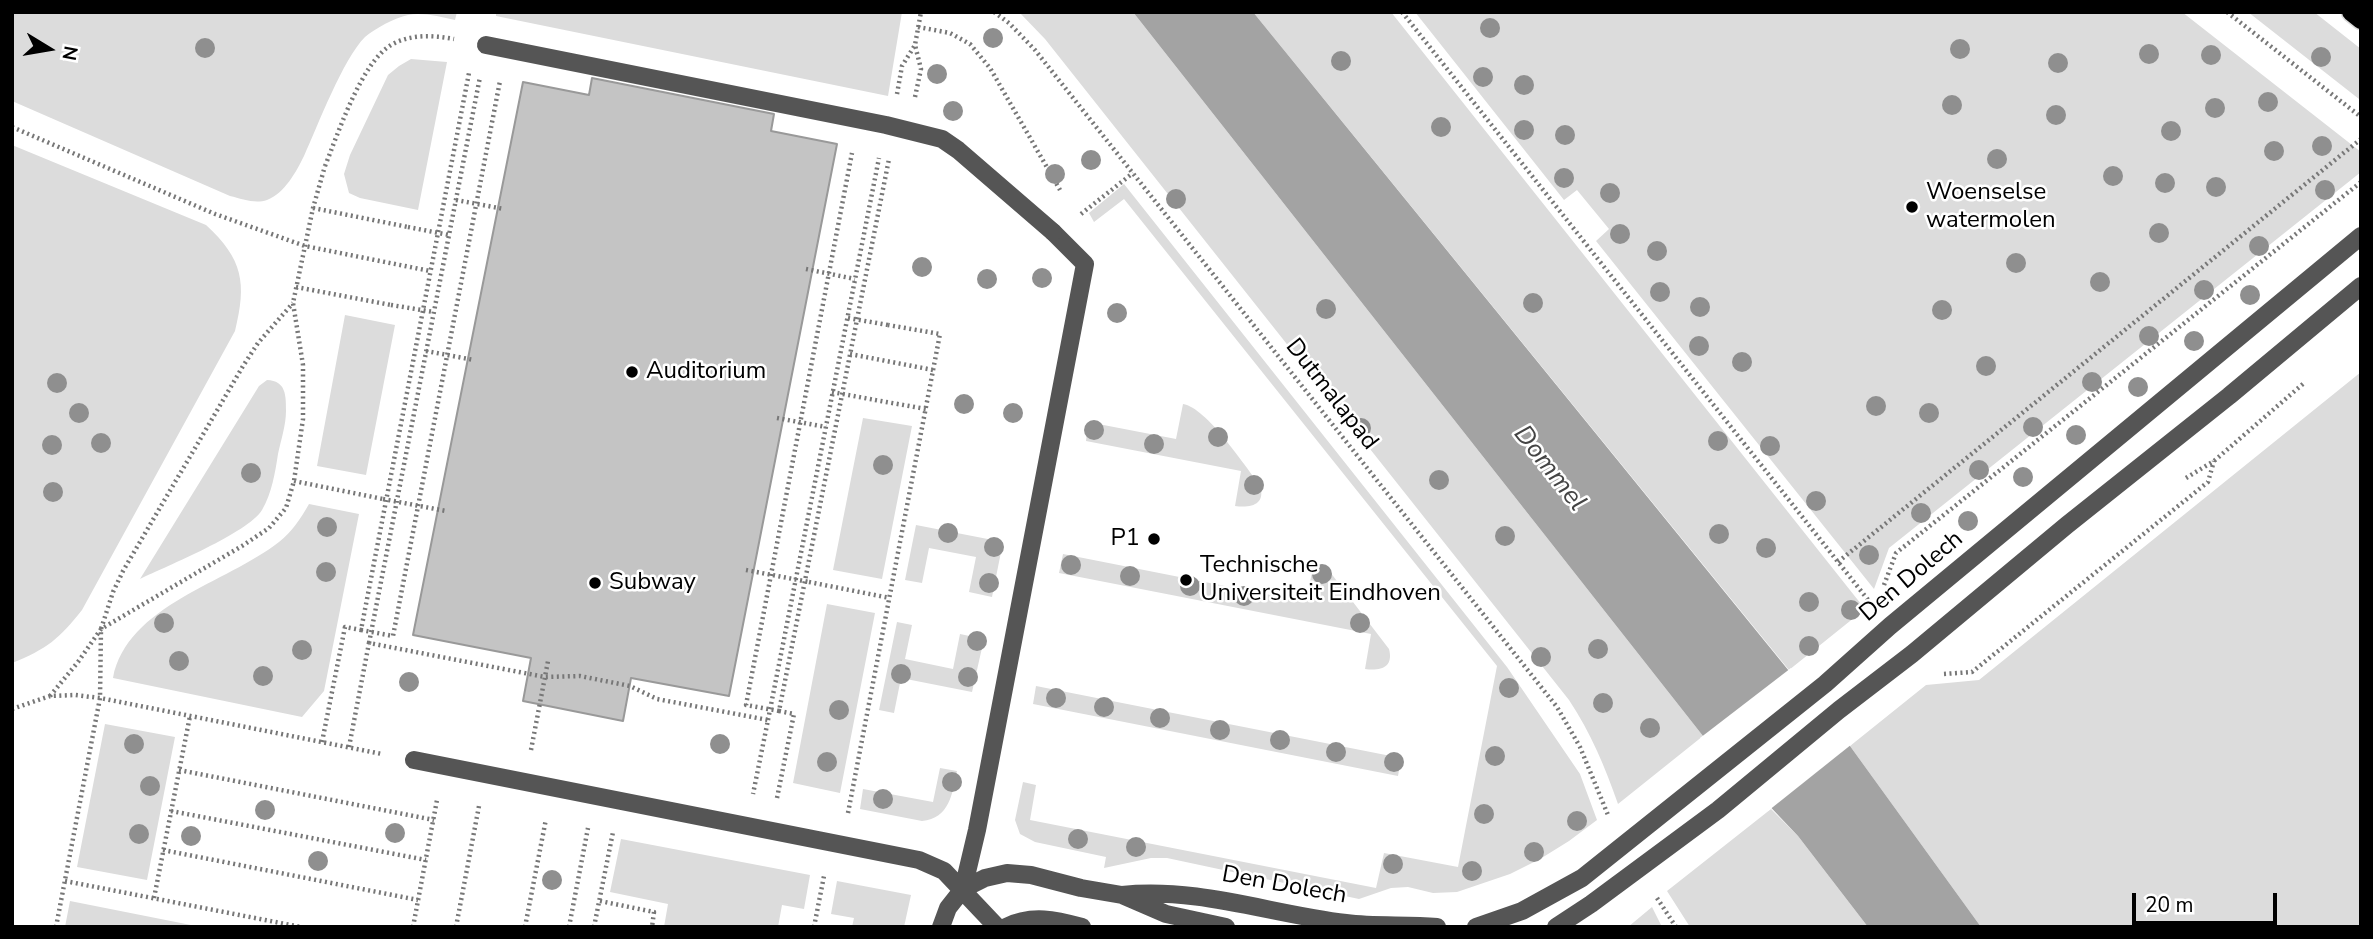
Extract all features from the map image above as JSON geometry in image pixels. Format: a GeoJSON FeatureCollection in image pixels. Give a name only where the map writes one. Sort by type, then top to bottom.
{"type":"FeatureCollection","features":[{"type":"Feature","properties":{"kind":"main road"},"geometry":{"type":"LineString","coordinates":[[2351,12],[2361,20]]}},
{"type":"Feature","properties":{"kind":"street"},"geometry":{"type":"LineString","coordinates":[[486,45],[886,125],[942,139],[1053,232],[1085,264],[982,806],[963,889],[948,908],[941,927]]}},
{"type":"Feature","properties":{"kind":"street","name":"Den Dolech"},"geometry":{"type":"LineString","coordinates":[[1476,927],[1522,911],[1582,878],[1825,684],[1889,626],[2361,236]]}},
{"type":"Feature","properties":{"kind":"street"},"geometry":{"type":"LineString","coordinates":[[1556,927],[1718,810],[2361,286]]}},
{"type":"Feature","properties":{"kind":"street"},"geometry":{"type":"LineString","coordinates":[[414,760],[919,860],[944,870],[997,927]]}},
{"type":"Feature","properties":{"kind":"street","name":"Den Dolech"},"geometry":{"type":"LineString","coordinates":[[963,889],[985,878],[1006,873],[1031,875],[1122,895],[1171,892],[1348,923],[1437,927]]}},
{"type":"Feature","properties":{"kind":"street","name":"Den Dolech"},"geometry":{"type":"LineString","coordinates":[[1122,895],[1166,914],[1226,927]]}},
{"type":"Feature","properties":{"kind":"street"},"geometry":{"type":"LineString","coordinates":[[1006,927],[1015,922],[1041,918],[1082,927]]}},
{"type":"Feature","properties":{"kind":"path"},"geometry":{"type":"LineString","coordinates":[[895,102],[902,66],[915,45],[921,12]]}},
{"type":"Feature","properties":{"kind":"path","name":"Dutmalapad"},"geometry":{"type":"LineString","coordinates":[[993,12],[1009,23],[1035,50],[1557,707],[1580,747],[1610,821]]}},
{"type":"Feature","properties":{"kind":"path"},"geometry":{"type":"LineString","coordinates":[[1402,12],[1875,608]]}},
{"type":"Feature","properties":{"kind":"path"},"geometry":{"type":"LineString","coordinates":[[2227,12],[2361,117]]}},
{"type":"Feature","properties":{"kind":"path"},"geometry":{"type":"LineString","coordinates":[[918,27],[950,33],[970,44],[990,68],[1063,195]]}},
{"type":"Feature","properties":{"kind":"path"},"geometry":{"type":"LineString","coordinates":[[101,629],[269,528],[286,508],[294,481],[303,419],[303,366],[293,303],[313,208],[325,166],[351,101],[378,55],[407,38],[426,36],[486,45],[349,747]]}},
{"type":"Feature","properties":{"kind":"path"},"geometry":{"type":"LineString","coordinates":[[913,109],[921,69],[915,45]]}},
{"type":"Feature","properties":{"kind":"path"},"geometry":{"type":"LineString","coordinates":[[361,630],[471,60]]}},
{"type":"Feature","properties":{"kind":"path"},"geometry":{"type":"LineString","coordinates":[[322,742],[345,626],[393,636],[500,81]]}},
{"type":"Feature","properties":{"kind":"path"},"geometry":{"type":"LineString","coordinates":[[746,826],[886,125]]}},
{"type":"Feature","properties":{"kind":"path"},"geometry":{"type":"LineString","coordinates":[[12,127],[215,214],[305,246],[430,271]]}},
{"type":"Feature","properties":{"kind":"path"},"geometry":{"type":"LineString","coordinates":[[1839,562],[2361,139]]}},
{"type":"Feature","properties":{"kind":"path"},"geometry":{"type":"LineString","coordinates":[[780,781],[794,714],[746,705],[853,150]]}},
{"type":"Feature","properties":{"kind":"path"},"geometry":{"type":"LineString","coordinates":[[779,711],[890,156]]}},
{"type":"Feature","properties":{"kind":"path"},"geometry":{"type":"LineString","coordinates":[[1070,248],[1076,218],[1133,173]]}},
{"type":"Feature","properties":{"kind":"path"},"geometry":{"type":"LineString","coordinates":[[1884,586],[1896,553],[2361,182]]}},
{"type":"Feature","properties":{"kind":"path"},"geometry":{"type":"LineString","coordinates":[[456,200],[505,209]]}},
{"type":"Feature","properties":{"kind":"path"},"geometry":{"type":"LineString","coordinates":[[313,208],[449,235]]}},
{"type":"Feature","properties":{"kind":"path"},"geometry":{"type":"LineString","coordinates":[[806,269],[855,279]]}},
{"type":"Feature","properties":{"kind":"path"},"geometry":{"type":"LineString","coordinates":[[296,287],[434,313]]}},
{"type":"Feature","properties":{"kind":"path"},"geometry":{"type":"LineString","coordinates":[[50,696],[101,629],[122,571],[243,366],[258,343],[293,303]]}},
{"type":"Feature","properties":{"kind":"path"},"geometry":{"type":"LineString","coordinates":[[814,927],[836,843],[890,598],[940,334],[848,317]]}},
{"type":"Feature","properties":{"kind":"path"},"geometry":{"type":"LineString","coordinates":[[426,351],[474,360]]}},
{"type":"Feature","properties":{"kind":"path"},"geometry":{"type":"LineString","coordinates":[[850,354],[933,370]]}},
{"type":"Feature","properties":{"kind":"path"},"geometry":{"type":"LineString","coordinates":[[1912,654],[1929,675],[1972,672],[2207,482],[2214,461],[2306,381]]}},
{"type":"Feature","properties":{"kind":"path"},"geometry":{"type":"LineString","coordinates":[[832,392],[926,409]]}},
{"type":"Feature","properties":{"kind":"path"},"geometry":{"type":"LineString","coordinates":[[777,418],[826,427]]}},
{"type":"Feature","properties":{"kind":"path"},"geometry":{"type":"LineString","coordinates":[[294,481],[446,511]]}},
{"type":"Feature","properties":{"kind":"path"},"geometry":{"type":"LineString","coordinates":[[746,570],[890,598]]}},
{"type":"Feature","properties":{"kind":"path"},"geometry":{"type":"LineString","coordinates":[[56,927],[100,698],[101,629]]}},
{"type":"Feature","properties":{"kind":"path"},"geometry":{"type":"LineString","coordinates":[[369,643],[545,677],[580,676],[630,686],[657,699],[768,720]]}},
{"type":"Feature","properties":{"kind":"path"},"geometry":{"type":"LineString","coordinates":[[524,782],[548,661]]}},
{"type":"Feature","properties":{"kind":"path"},"geometry":{"type":"LineString","coordinates":[[12,709],[50,696],[100,698],[414,760]]}},
{"type":"Feature","properties":{"kind":"path"},"geometry":{"type":"LineString","coordinates":[[154,898],[190,716]]}},
{"type":"Feature","properties":{"kind":"path"},"geometry":{"type":"LineString","coordinates":[[413,927],[444,766]]}},
{"type":"Feature","properties":{"kind":"path"},"geometry":{"type":"LineString","coordinates":[[179,770],[434,820]]}},
{"type":"Feature","properties":{"kind":"path"},"geometry":{"type":"LineString","coordinates":[[456,927],[485,774]]}},
{"type":"Feature","properties":{"kind":"path"},"geometry":{"type":"LineString","coordinates":[[525,927],[552,787]]}},
{"type":"Feature","properties":{"kind":"path"},"geometry":{"type":"LineString","coordinates":[[569,927],[594,796]]}},
{"type":"Feature","properties":{"kind":"path"},"geometry":{"type":"LineString","coordinates":[[594,927],[619,801]]}},
{"type":"Feature","properties":{"kind":"path"},"geometry":{"type":"LineString","coordinates":[[171,811],[426,860]]}},
{"type":"Feature","properties":{"kind":"path"},"geometry":{"type":"LineString","coordinates":[[163,850],[418,900]]}},
{"type":"Feature","properties":{"kind":"path"},"geometry":{"type":"LineString","coordinates":[[65,881],[301,927]]}},
{"type":"Feature","properties":{"kind":"path"},"geometry":{"type":"LineString","coordinates":[[1656,896],[1676,927]]}},
{"type":"Feature","properties":{"kind":"path"},"geometry":{"type":"LineString","coordinates":[[600,901],[654,912],[652,927]]}},
{"type":"Feature","properties":{"kind":"shaded area"},"geometry":{"type":"Polygon","coordinates":[[[12,12],[457,12],[455,20],[426,14],[403,16],[365,37],[340,76],[294,175],[273,197],[248,201],[230,196],[12,101],[12,12]]]}},
{"type":"Feature","properties":{"kind":"shaded area"},"geometry":{"type":"Polygon","coordinates":[[[496,12],[902,12],[888,96],[496,16],[496,12]]]}},
{"type":"Feature","properties":{"kind":"shaded area"},"geometry":{"type":"Polygon","coordinates":[[[1019,12],[1133,12],[1703,736],[1618,804],[1597,750],[1569,700],[1045,39],[1019,12]]]}},
{"type":"Feature","properties":{"kind":"shaded area"},"geometry":{"type":"Polygon","coordinates":[[[1253,12],[1391,12],[1865,609],[1789,670],[1253,12]]]}},
{"type":"Feature","properties":{"kind":"shaded area"},"geometry":{"type":"Polygon","coordinates":[[[1415,12],[2182,12],[2361,152],[2361,172],[1889,548],[1874,589],[1596,241],[1609,229],[1577,190],[1564,200],[1415,12]]]}},
{"type":"Feature","properties":{"kind":"shaded area"},"geometry":{"type":"Polygon","coordinates":[[[2248,12],[2314,12],[2361,49],[2361,97],[2359,99],[2248,12]]]}},
{"type":"Feature","properties":{"kind":"shaded area"},"geometry":{"type":"Polygon","coordinates":[[[411,59],[447,62],[418,210],[360,198],[349,193],[344,174],[350,155],[388,75],[411,59]]]}},
{"type":"Feature","properties":{"kind":"shaded area"},"geometry":{"type":"Polygon","coordinates":[[[12,145],[206,225],[235,261],[241,285],[241,299],[235,331],[82,610],[52,642],[12,663],[12,145]]]}},
{"type":"Feature","properties":{"kind":"shaded area"},"geometry":{"type":"Polygon","coordinates":[[[1124,184],[1507,667],[1580,774],[1597,820],[1569,841],[1510,874],[1457,892],[1433,893],[1408,887],[1391,888],[1359,899],[1167,858],[1151,858],[1104,868],[1106,857],[1035,842],[1020,834],[1015,820],[1023,782],[1036,785],[1030,820],[1376,888],[1384,853],[1458,867],[1497,666],[1124,199],[1094,222],[1089,213],[1124,184]]]}},
{"type":"Feature","properties":{"kind":"shaded area"},"geometry":{"type":"Polygon","coordinates":[[[345,315],[395,325],[366,475],[317,466],[345,315]]]}},
{"type":"Feature","properties":{"kind":"shaded area"},"geometry":{"type":"Polygon","coordinates":[[[2361,372],[2361,927],[1981,927],[1850,746],[1926,685],[1979,680],[2361,372]]]}},
{"type":"Feature","properties":{"kind":"shaded area"},"geometry":{"type":"Polygon","coordinates":[[[267,380],[278,383],[284,390],[286,411],[273,483],[262,510],[241,529],[224,539],[140,579],[259,386],[267,380]]]}},
{"type":"Feature","properties":{"kind":"shaded area"},"geometry":{"type":"Polygon","coordinates":[[[1183,404],[1203,415],[1260,485],[1261,497],[1256,504],[1235,506],[1241,471],[1086,441],[1088,422],[1176,439],[1183,404]]]}},
{"type":"Feature","properties":{"kind":"shaded area"},"geometry":{"type":"Polygon","coordinates":[[[863,418],[912,426],[882,579],[833,570],[863,418]]]}},
{"type":"Feature","properties":{"kind":"shaded area"},"geometry":{"type":"Polygon","coordinates":[[[309,504],[359,514],[324,691],[302,717],[113,678],[122,653],[138,632],[158,614],[258,557],[279,542],[296,524],[309,504]]]}},
{"type":"Feature","properties":{"kind":"shaded area"},"geometry":{"type":"Polygon","coordinates":[[[916,525],[1003,542],[992,597],[969,592],[976,557],[929,548],[922,583],[905,580],[916,525]]]}},
{"type":"Feature","properties":{"kind":"shaded area"},"geometry":{"type":"Polygon","coordinates":[[[1063,554],[1306,602],[1313,567],[1330,572],[1389,649],[1388,664],[1381,669],[1365,669],[1371,634],[1059,573],[1063,554]]]}},
{"type":"Feature","properties":{"kind":"shaded area"},"geometry":{"type":"Polygon","coordinates":[[[827,604],[875,613],[840,793],[793,783],[827,604]]]}},
{"type":"Feature","properties":{"kind":"shaded area"},"geometry":{"type":"Polygon","coordinates":[[[897,622],[912,625],[905,659],[953,669],[960,634],[984,639],[972,692],[901,678],[894,713],[879,710],[897,622]]]}},
{"type":"Feature","properties":{"kind":"shaded area"},"geometry":{"type":"Polygon","coordinates":[[[1036,686],[1401,758],[1398,776],[1033,704],[1036,686]]]}},
{"type":"Feature","properties":{"kind":"shaded area"},"geometry":{"type":"Polygon","coordinates":[[[105,724],[175,737],[147,880],[77,867],[105,724]]]}},
{"type":"Feature","properties":{"kind":"shaded area"},"geometry":{"type":"Polygon","coordinates":[[[940,768],[957,771],[948,804],[939,815],[922,821],[860,809],[863,789],[933,802],[940,768]]]}},
{"type":"Feature","properties":{"kind":"shaded area"},"geometry":{"type":"Polygon","coordinates":[[[1771,809],[1798,836],[1868,927],[1690,927],[1667,891],[1771,809]]]}},
{"type":"Feature","properties":{"kind":"shaded area"},"geometry":{"type":"Polygon","coordinates":[[[621,839],[810,875],[804,909],[782,905],[778,927],[664,927],[668,904],[610,892],[621,839]]]}},
{"type":"Feature","properties":{"kind":"shaded area"},"geometry":{"type":"Polygon","coordinates":[[[837,881],[911,895],[904,927],[852,927],[854,918],[831,914],[837,881]]]}},
{"type":"Feature","properties":{"kind":"shaded area"},"geometry":{"type":"Polygon","coordinates":[[[70,901],[201,927],[65,927],[70,901]]]}},
{"type":"Feature","properties":{"kind":"shaded area"},"geometry":{"type":"Polygon","coordinates":[[[1652,907],[1662,927],[1628,927],[1652,907]]]}},
{"type":"Feature","properties":{"kind":"water","name":"Dommel"},"geometry":{"type":"Polygon","coordinates":[[[1133,12],[1253,12],[1850,746],[1981,927],[1868,927],[1798,836],[1703,736],[1133,12]]]}},
{"type":"Feature","properties":{"kind":"pier"},"geometry":{"type":"Polygon","coordinates":[[[1791,668],[1852,744],[1768,811],[1700,738],[1791,668]]]}},
{"type":"Feature","properties":{"kind":"building","name":"Auditorium"},"geometry":{"type":"Polygon","coordinates":[[[592,78],[774,114],[771,131],[837,144],[729,696],[631,678],[623,721],[523,701],[531,658],[413,635],[523,82],[589,95],[592,78]]]}},
{"type":"Feature","properties":{"kind":"place","name":"Woenselse watermolen"},"geometry":{"type":"Point","coordinates":[1912,207]}},
{"type":"Feature","properties":{"kind":"place","name":"Auditorium"},"geometry":{"type":"Point","coordinates":[632,372]}},
{"type":"Feature","properties":{"kind":"place","name":"P1"},"geometry":{"type":"Point","coordinates":[1154,539]}},
{"type":"Feature","properties":{"kind":"place","name":"Technische Universiteit Eindhoven"},"geometry":{"type":"Point","coordinates":[1186,580]}},
{"type":"Feature","properties":{"kind":"place","name":"Subway"},"geometry":{"type":"Point","coordinates":[595,583]}}]}
